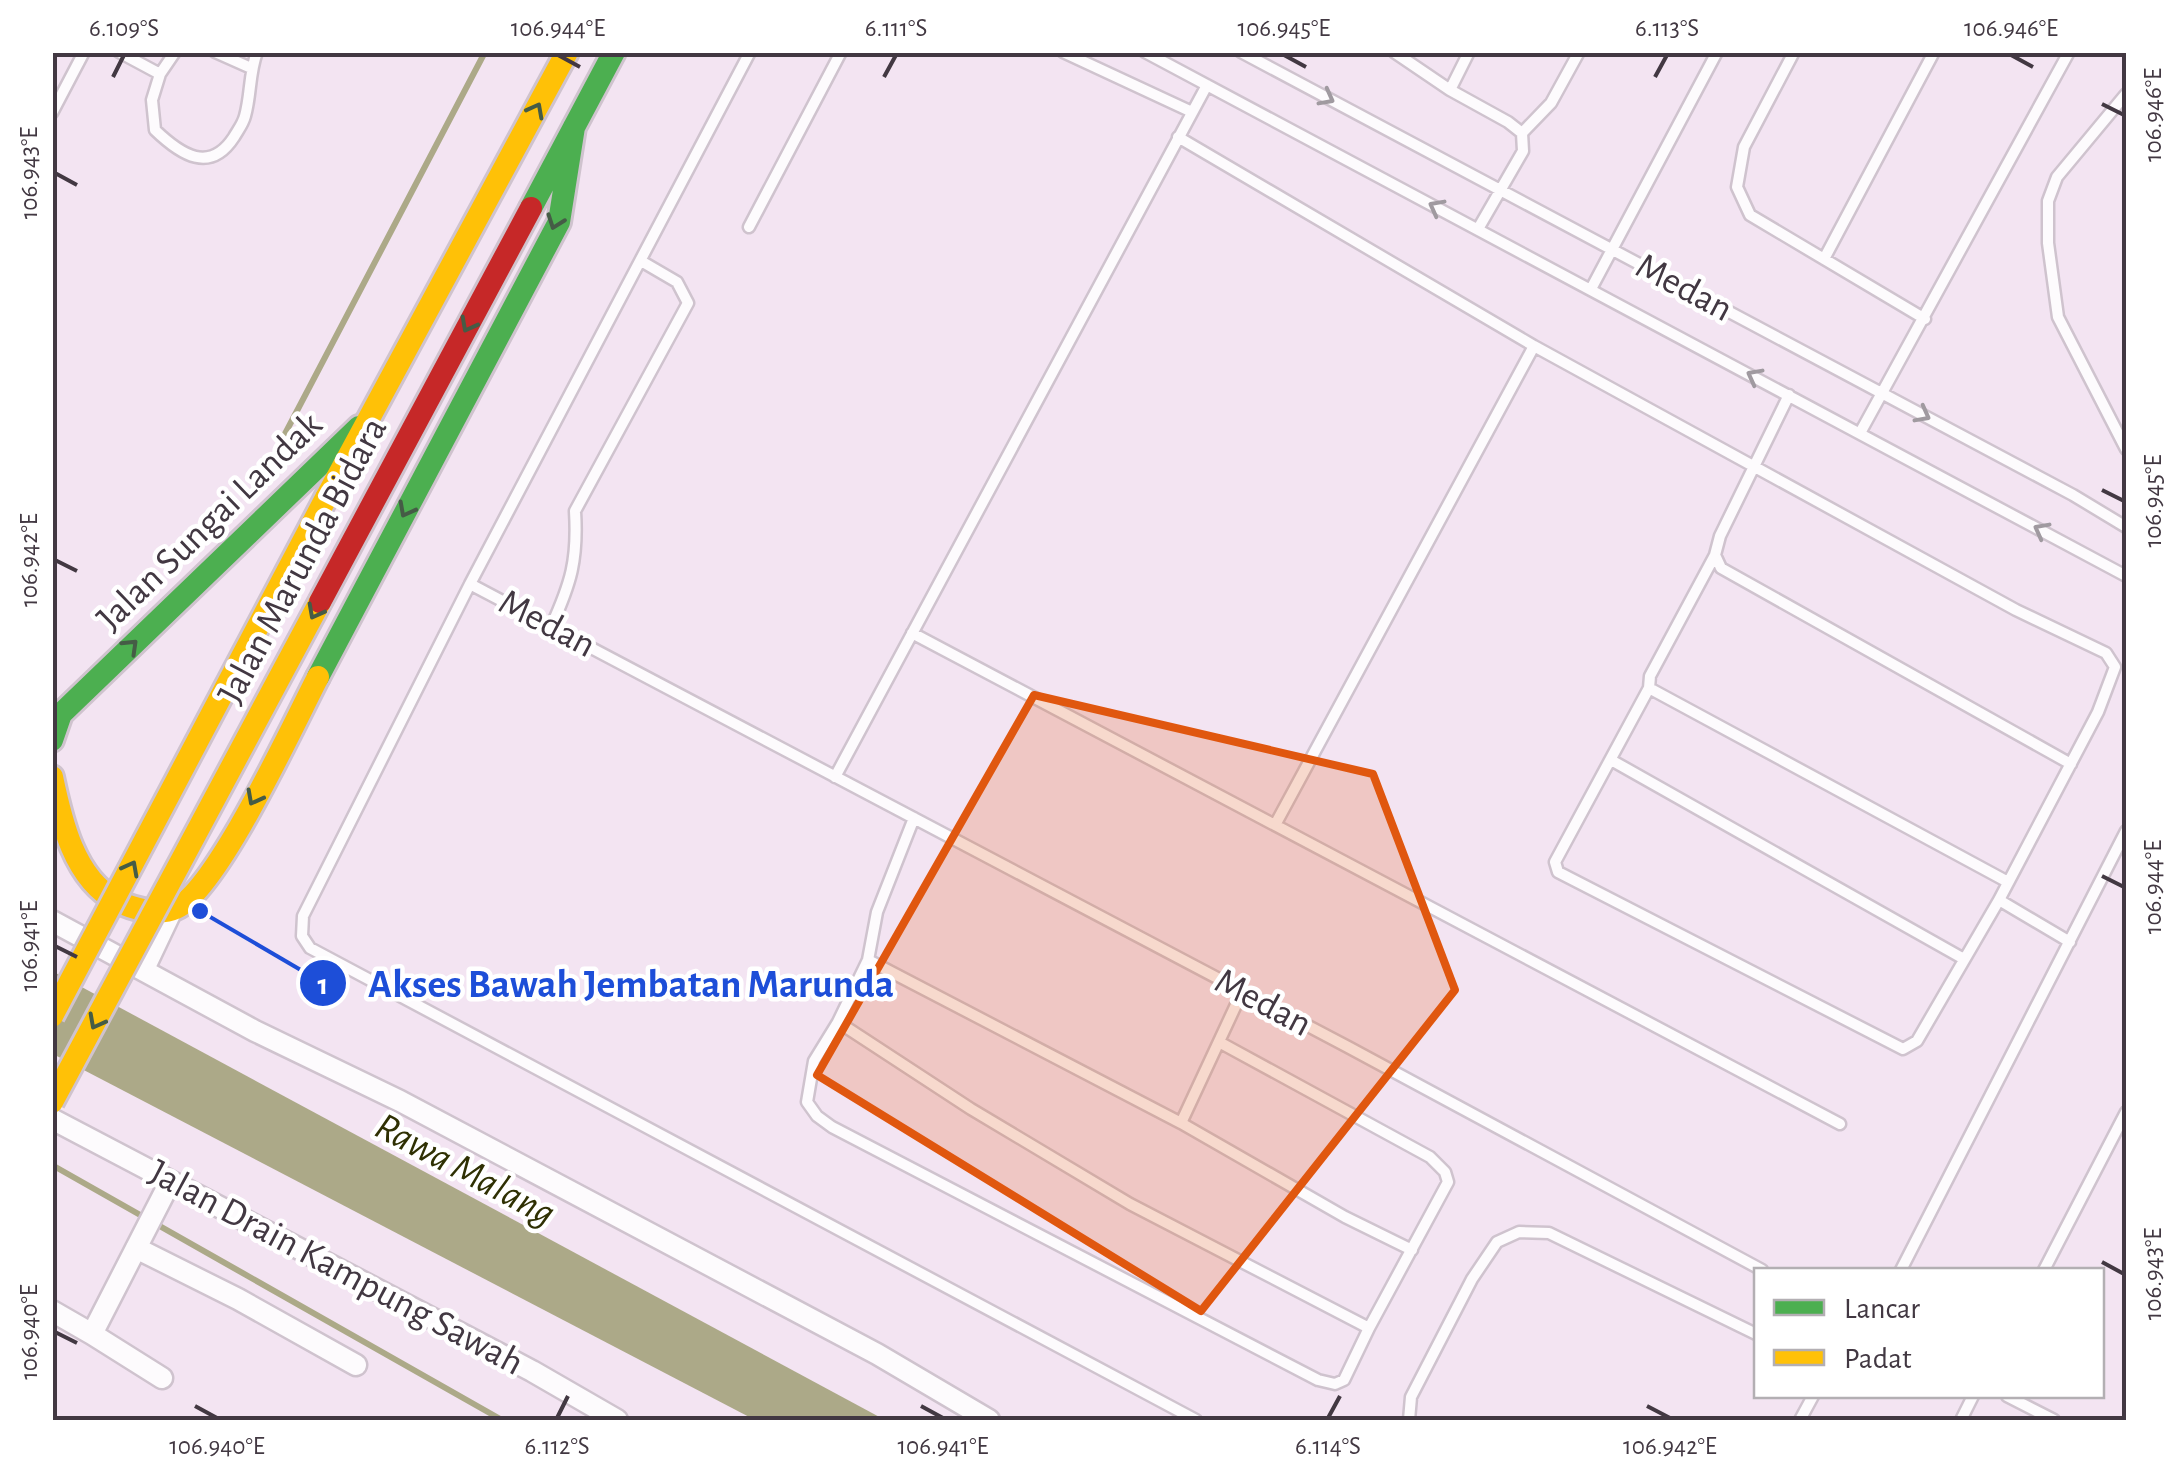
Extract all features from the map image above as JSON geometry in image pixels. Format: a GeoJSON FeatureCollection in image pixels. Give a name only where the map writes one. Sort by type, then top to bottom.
{"type":"FeatureCollection","features":[{"type":"Feature","properties":{"kind":"main road","name":"Jalan Marunda Bidara"},"geometry":{"type":"LineString","coordinates":[[52,1016],[567,52]]}},
{"type":"Feature","properties":{"kind":"main road","name":"Jalan Marunda Bidara"},"geometry":{"type":"LineString","coordinates":[[52,1102],[614,52]]}},
{"type":"Feature","properties":{"kind":"main road"},"geometry":{"type":"LineString","coordinates":[[52,778],[57,804],[80,865],[108,898],[134,911],[171,911],[190,898],[219,864],[559,222],[574,127]]}},
{"type":"Feature","properties":{"kind":"main road","name":"Jalan Sungai Landak"},"geometry":{"type":"LineString","coordinates":[[57,714],[371,416]]}},
{"type":"Feature","properties":{"kind":"main road"},"geometry":{"type":"LineString","coordinates":[[52,740],[57,714]]}},
{"type":"Feature","properties":{"kind":"street"},"geometry":{"type":"LineString","coordinates":[[86,938],[108,898]]}},
{"type":"Feature","properties":{"kind":"street"},"geometry":{"type":"LineString","coordinates":[[144,969],[171,911]]}},
{"type":"Feature","properties":{"kind":"street"},"geometry":{"type":"LineString","coordinates":[[52,921],[255,1031],[400,1101],[860,1345],[989,1420]]}},
{"type":"Feature","properties":{"kind":"street","name":"Jalan Drain Kampung Sawah"},"geometry":{"type":"LineString","coordinates":[[52,1119],[532,1370],[618,1420]]}},
{"type":"Feature","properties":{"kind":"street"},"geometry":{"type":"LineString","coordinates":[[92,1334],[170,1182]]}},
{"type":"Feature","properties":{"kind":"street"},"geometry":{"type":"LineString","coordinates":[[138,1243],[356,1364]]}},
{"type":"Feature","properties":{"kind":"street"},"geometry":{"type":"LineString","coordinates":[[52,1311],[162,1378]]}},
{"type":"Feature","properties":{"kind":"lane"},"geometry":{"type":"LineString","coordinates":[[52,113],[84,52]]}},
{"type":"Feature","properties":{"kind":"lane"},"geometry":{"type":"LineString","coordinates":[[120,52],[160,74]]}},
{"type":"Feature","properties":{"kind":"lane"},"geometry":{"type":"LineString","coordinates":[[176,52],[160,74],[152,100],[155,130],[192,156],[208,158],[224,152],[244,121],[257,52]]}},
{"type":"Feature","properties":{"kind":"lane"},"geometry":{"type":"LineString","coordinates":[[215,52],[252,68]]}},
{"type":"Feature","properties":{"kind":"lane"},"geometry":{"type":"LineString","coordinates":[[470,584],[750,52]]}},
{"type":"Feature","properties":{"kind":"lane"},"geometry":{"type":"LineString","coordinates":[[749,227],[841,52]]}},
{"type":"Feature","properties":{"kind":"lane"},"geometry":{"type":"LineString","coordinates":[[1063,52],[1192,112]]}},
{"type":"Feature","properties":{"kind":"lane","name":"Medan"},"geometry":{"type":"LineString","coordinates":[[1241,52],[2073,495],[2126,527]]}},
{"type":"Feature","properties":{"kind":"lane"},"geometry":{"type":"LineString","coordinates":[[1394,52],[1522,134]]}},
{"type":"Feature","properties":{"kind":"lane"},"geometry":{"type":"LineString","coordinates":[[1450,90],[1469,52]]}},
{"type":"Feature","properties":{"kind":"lane"},"geometry":{"type":"LineString","coordinates":[[1478,229],[1523,151],[1522,134],[1551,104],[1578,52]]}},
{"type":"Feature","properties":{"kind":"lane"},"geometry":{"type":"LineString","coordinates":[[1590,289],[1717,52]]}},
{"type":"Feature","properties":{"kind":"lane"},"geometry":{"type":"LineString","coordinates":[[1794,52],[1744,148],[1736,187],[1750,214],[1925,319]]}},
{"type":"Feature","properties":{"kind":"lane"},"geometry":{"type":"LineString","coordinates":[[1824,259],[1934,52]]}},
{"type":"Feature","properties":{"kind":"lane"},"geometry":{"type":"LineString","coordinates":[[1860,433],[2070,52]]}},
{"type":"Feature","properties":{"kind":"lane"},"geometry":{"type":"LineString","coordinates":[[1151,54],[2126,576]]}},
{"type":"Feature","properties":{"kind":"lane"},"geometry":{"type":"LineString","coordinates":[[835,777],[1207,85]]}},
{"type":"Feature","properties":{"kind":"lane"},"geometry":{"type":"LineString","coordinates":[[2126,94],[2057,176],[2048,202],[2048,243],[2058,318],[2126,449]]}},
{"type":"Feature","properties":{"kind":"lane"},"geometry":{"type":"LineString","coordinates":[[1178,138],[1534,346],[1752,466],[2016,610],[2106,653],[2115,668],[2098,712],[1999,900],[1917,1040],[1903,1049],[1558,872],[1555,862],[1650,688],[1650,676],[1715,555],[1752,466],[1789,395]]}},
{"type":"Feature","properties":{"kind":"lane"},"geometry":{"type":"LineString","coordinates":[[551,627],[571,582],[577,543],[575,512],[688,302],[676,282],[641,260]]}},
{"type":"Feature","properties":{"kind":"lane"},"geometry":{"type":"LineString","coordinates":[[1276,825],[1534,346]]}},
{"type":"Feature","properties":{"kind":"lane"},"geometry":{"type":"LineString","coordinates":[[1715,555],[1721,568],[2070,764]]}},
{"type":"Feature","properties":{"kind":"lane","name":"Medan"},"geometry":{"type":"LineString","coordinates":[[1196,1420],[310,948],[302,936],[303,916],[470,584],[1758,1268]]}},
{"type":"Feature","properties":{"kind":"lane"},"geometry":{"type":"LineString","coordinates":[[912,633],[1840,1124]]}},
{"type":"Feature","properties":{"kind":"lane"},"geometry":{"type":"LineString","coordinates":[[1650,688],[2008,882]]}},
{"type":"Feature","properties":{"kind":"lane"},"geometry":{"type":"LineString","coordinates":[[1611,760],[1964,959]]}},
{"type":"Feature","properties":{"kind":"lane"},"geometry":{"type":"LineString","coordinates":[[914,818],[877,912],[868,960],[814,1061],[807,1102],[817,1116],[1318,1380],[1335,1384],[1344,1380],[1448,1182],[1445,1172],[1430,1158],[1218,1042]]}},
{"type":"Feature","properties":{"kind":"lane"},"geometry":{"type":"LineString","coordinates":[[1902,1268],[2126,832]]}},
{"type":"Feature","properties":{"kind":"lane"},"geometry":{"type":"LineString","coordinates":[[1999,900],[2070,942]]}},
{"type":"Feature","properties":{"kind":"lane"},"geometry":{"type":"LineString","coordinates":[[868,960],[1412,1250]]}},
{"type":"Feature","properties":{"kind":"lane"},"geometry":{"type":"LineString","coordinates":[[1180,1123],[1242,992]]}},
{"type":"Feature","properties":{"kind":"lane"},"geometry":{"type":"LineString","coordinates":[[838,1022],[1097,1185],[1369,1328]]}},
{"type":"Feature","properties":{"kind":"lane"},"geometry":{"type":"LineString","coordinates":[[2045,1268],[2126,1112]]}},
{"type":"Feature","properties":{"kind":"lane"},"geometry":{"type":"LineString","coordinates":[[1409,1420],[1411,1397],[1472,1280],[1497,1242],[1519,1232],[1549,1233],[1754,1333]]}},
{"type":"Feature","properties":{"kind":"lane"},"geometry":{"type":"LineString","coordinates":[[2011,1398],[2054,1420]]}},
{"type":"Feature","properties":{"kind":"highlighted area"},"geometry":{"type":"Polygon","coordinates":[[[1034,695],[1373,774],[1455,990],[1201,1311],[817,1075],[1034,695]]]}},
{"type":"Feature","properties":{"kind":"shaded area"},"geometry":{"type":"Polygon","coordinates":[[[52,971],[885,1420],[755,1420],[53,1054],[52,971]]]}},
{"type":"Feature","properties":{"kind":"waterway"},"geometry":{"type":"LineString","coordinates":[[277,449],[485,52]]}},
{"type":"Feature","properties":{"kind":"waterway"},"geometry":{"type":"LineString","coordinates":[[52,1165],[502,1420]]}},
{"type":"Feature","properties":{"kind":"traffic: fast"},"geometry":{"type":"LineString","coordinates":[[531,208],[614,52]]}},
{"type":"Feature","properties":{"kind":"traffic: fast"},"geometry":{"type":"LineString","coordinates":[[318,677],[559,222],[574,127]]}},
{"type":"Feature","properties":{"kind":"traffic: fast"},"geometry":{"type":"LineString","coordinates":[[52,715],[61,714],[359,427]]}},
{"type":"Feature","properties":{"kind":"traffic: fast"},"geometry":{"type":"LineString","coordinates":[[52,740],[61,714]]}},
{"type":"Feature","properties":{"kind":"traffic: slow"},"geometry":{"type":"LineString","coordinates":[[326,498],[567,52]]}},
{"type":"Feature","properties":{"kind":"traffic: slow"},"geometry":{"type":"LineString","coordinates":[[52,1016],[326,498]]}},
{"type":"Feature","properties":{"kind":"traffic: slow"},"geometry":{"type":"LineString","coordinates":[[52,1102],[320,602]]}},
{"type":"Feature","properties":{"kind":"traffic: slow"},"geometry":{"type":"LineString","coordinates":[[52,777],[72,847],[102,891],[130,907],[154,911],[176,908],[193,895],[233,839],[318,677]]}},
{"type":"Feature","properties":{"kind":"traffic: jam"},"geometry":{"type":"LineString","coordinates":[[320,602],[531,208]]}},
{"type":"Feature","properties":{"kind":"place","name":"Akses Bawah Jembatan Marunda"},"geometry":{"type":"Point","coordinates":[200,911]}},
{"type":"Feature","properties":{"kind":"water label","name":"Rawa Malang"},"geometry":{"type":"Point","coordinates":[465,1170]}}]}
